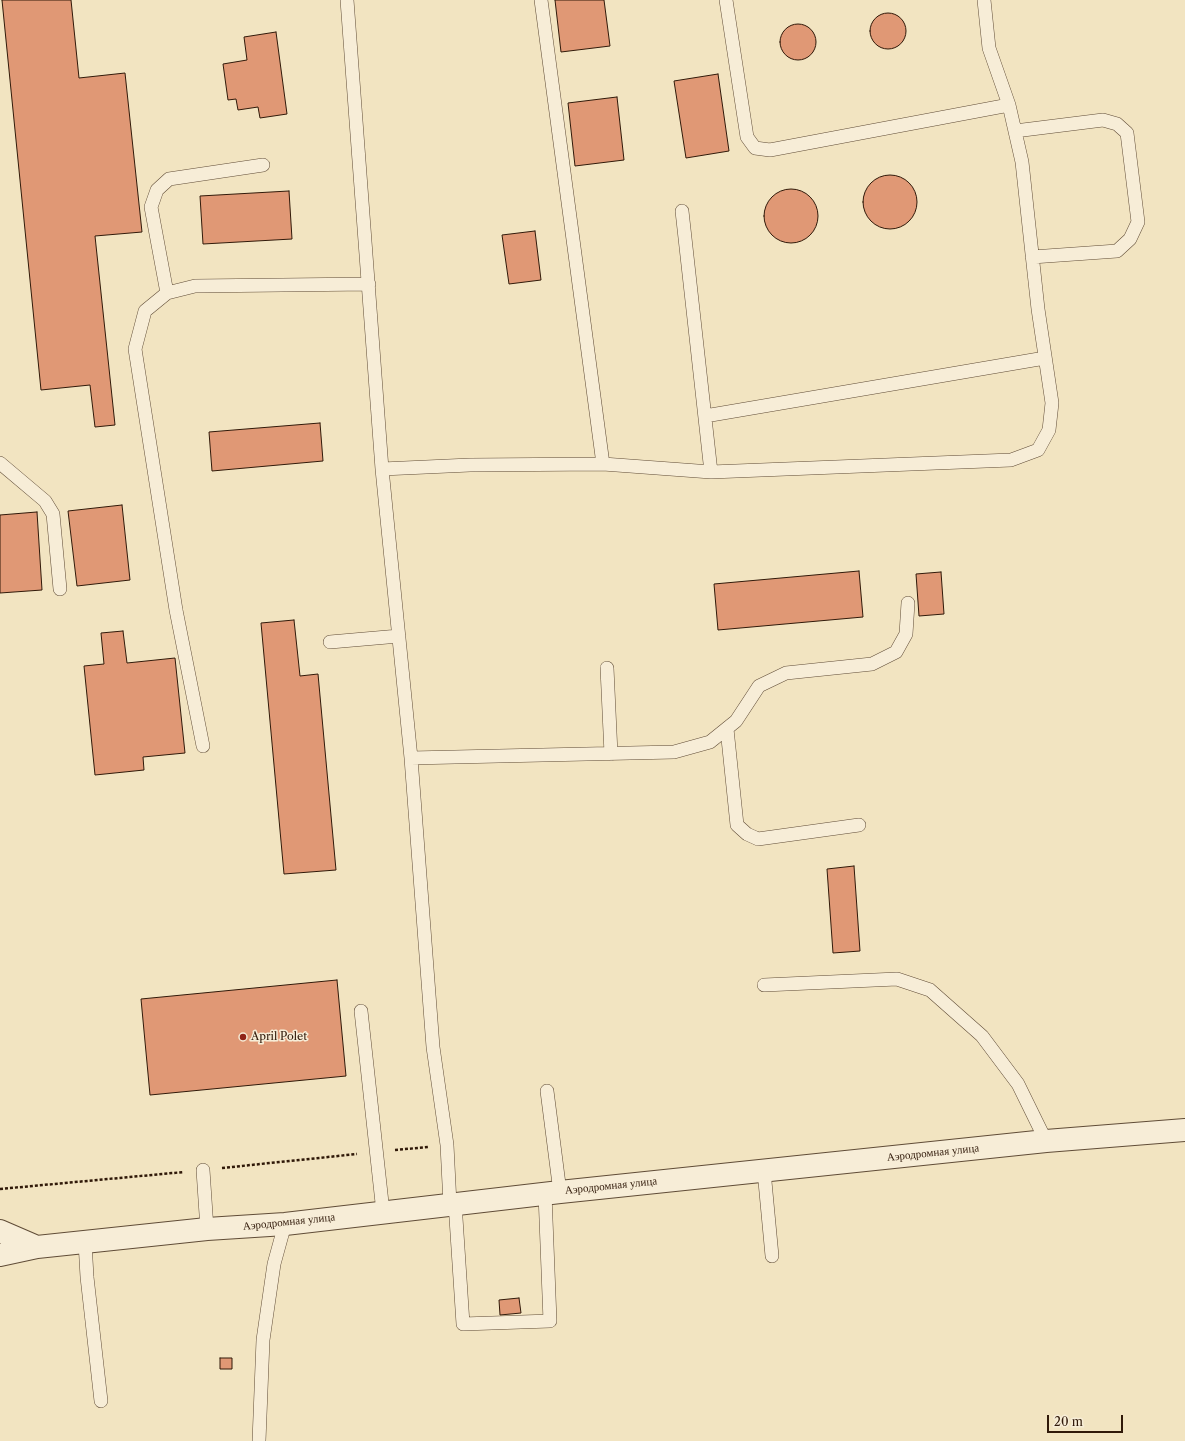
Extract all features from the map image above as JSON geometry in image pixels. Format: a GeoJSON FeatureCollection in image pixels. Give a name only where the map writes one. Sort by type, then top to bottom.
{"type":"FeatureCollection","features":[{"type":"Feature","properties":{"kind":"street","name":"Аэродромная улица"},"geometry":{"type":"LineString","coordinates":[[37,1248],[207,1230],[285,1224],[452,1204],[1046,1141],[1185,1130]]}},
{"type":"Feature","properties":{"kind":"street"},"geometry":{"type":"LineString","coordinates":[[0,1231],[37,1248]]}},
{"type":"Feature","properties":{"kind":"street"},"geometry":{"type":"LineString","coordinates":[[0,1245],[37,1248]]}},
{"type":"Feature","properties":{"kind":"street"},"geometry":{"type":"LineString","coordinates":[[0,1255],[37,1248]]}},
{"type":"Feature","properties":{"kind":"street"},"geometry":{"type":"LineString","coordinates":[[0,1265],[37,1248]]}},
{"type":"Feature","properties":{"kind":"lane"},"geometry":{"type":"LineString","coordinates":[[347,0],[382,469],[411,758],[433,1047],[447,1145],[464,1324],[550,1321],[553,1193],[548,1091]]}},
{"type":"Feature","properties":{"kind":"lane"},"geometry":{"type":"LineString","coordinates":[[541,0],[602,464]]}},
{"type":"Feature","properties":{"kind":"lane"},"geometry":{"type":"LineString","coordinates":[[726,0],[747,137],[755,148],[770,150],[1009,105]]}},
{"type":"Feature","properties":{"kind":"lane"},"geometry":{"type":"LineString","coordinates":[[382,469],[470,465],[602,464],[711,472],[1011,460],[1038,450],[1049,430],[1052,403],[1032,257],[1022,162],[1009,105],[989,48],[984,0]]}},
{"type":"Feature","properties":{"kind":"lane"},"geometry":{"type":"LineString","coordinates":[[1015,131],[1103,120],[1117,124],[1127,133],[1138,222],[1130,239],[1117,251],[1032,257]]}},
{"type":"Feature","properties":{"kind":"lane"},"geometry":{"type":"LineString","coordinates":[[167,293],[151,207],[157,190],[169,179],[263,165]]}},
{"type":"Feature","properties":{"kind":"lane"},"geometry":{"type":"LineString","coordinates":[[682,211],[711,472]]}},
{"type":"Feature","properties":{"kind":"lane"},"geometry":{"type":"LineString","coordinates":[[203,746],[176,610],[135,349],[145,311],[167,293],[195,286],[369,284]]}},
{"type":"Feature","properties":{"kind":"lane"},"geometry":{"type":"LineString","coordinates":[[705,416],[1045,358]]}},
{"type":"Feature","properties":{"kind":"lane"},"geometry":{"type":"LineString","coordinates":[[0,463],[46,501],[53,514],[60,589]]}},
{"type":"Feature","properties":{"kind":"lane"},"geometry":{"type":"LineString","coordinates":[[411,758],[674,752],[710,742],[736,721],[759,686],[786,673],[872,664],[896,652],[906,634],[908,603]]}},
{"type":"Feature","properties":{"kind":"lane"},"geometry":{"type":"LineString","coordinates":[[330,642],[399,636]]}},
{"type":"Feature","properties":{"kind":"lane"},"geometry":{"type":"LineString","coordinates":[[607,668],[611,754]]}},
{"type":"Feature","properties":{"kind":"lane"},"geometry":{"type":"LineString","coordinates":[[726,729],[737,825],[747,834],[758,839],[859,825]]}},
{"type":"Feature","properties":{"kind":"lane"},"geometry":{"type":"LineString","coordinates":[[764,985],[897,979],[930,990],[982,1036],[1018,1084],[1046,1141]]}},
{"type":"Feature","properties":{"kind":"lane"},"geometry":{"type":"LineString","coordinates":[[361,1011],[383,1212]]}},
{"type":"Feature","properties":{"kind":"lane"},"geometry":{"type":"LineString","coordinates":[[203,1170],[207,1230]]}},
{"type":"Feature","properties":{"kind":"lane"},"geometry":{"type":"LineString","coordinates":[[764,1171],[772,1256]]}},
{"type":"Feature","properties":{"kind":"lane"},"geometry":{"type":"LineString","coordinates":[[258,1441],[263,1340],[274,1264],[285,1224]]}},
{"type":"Feature","properties":{"kind":"lane"},"geometry":{"type":"LineString","coordinates":[[85,1242],[87,1277],[100,1401]]}},
{"type":"Feature","properties":{"kind":"building"},"geometry":{"type":"Polygon","coordinates":[[[2,0],[71,0],[79,78],[125,73],[142,232],[95,236],[115,425],[95,427],[90,385],[41,390],[2,0]]]}},
{"type":"Feature","properties":{"kind":"building"},"geometry":{"type":"Polygon","coordinates":[[[555,0],[604,0],[610,46],[561,52],[555,0]]]}},
{"type":"Feature","properties":{"kind":"building"},"geometry":{"type":"Polygon","coordinates":[[[888,13],[901,18],[906,31],[901,44],[888,49],[875,44],[870,31],[875,18],[888,13]]]}},
{"type":"Feature","properties":{"kind":"building"},"geometry":{"type":"Polygon","coordinates":[[[801,24],[811,29],[815,35],[815,49],[811,55],[805,59],[795,60],[785,55],[781,49],[780,39],[785,29],[791,25],[801,24]]]}},
{"type":"Feature","properties":{"kind":"building"},"geometry":{"type":"Polygon","coordinates":[[[276,32],[287,114],[260,118],[258,107],[238,110],[236,99],[228,100],[223,64],[247,60],[244,37],[276,32]]]}},
{"type":"Feature","properties":{"kind":"building"},"geometry":{"type":"Polygon","coordinates":[[[718,74],[729,151],[686,158],[674,81],[718,74]]]}},
{"type":"Feature","properties":{"kind":"building"},"geometry":{"type":"Polygon","coordinates":[[[617,97],[624,160],[575,166],[568,103],[617,97]]]}},
{"type":"Feature","properties":{"kind":"building"},"geometry":{"type":"Polygon","coordinates":[[[890,175],[900,177],[909,183],[915,192],[917,202],[915,212],[909,221],[900,227],[890,229],[880,227],[871,221],[865,212],[863,202],[865,192],[871,183],[880,177],[890,175]]]}},
{"type":"Feature","properties":{"kind":"building"},"geometry":{"type":"Polygon","coordinates":[[[791,189],[801,191],[810,197],[816,206],[818,216],[816,226],[810,235],[801,241],[791,243],[781,241],[772,235],[766,226],[764,216],[766,206],[772,197],[781,191],[791,189]]]}},
{"type":"Feature","properties":{"kind":"building"},"geometry":{"type":"Polygon","coordinates":[[[289,191],[292,239],[203,244],[200,196],[289,191]]]}},
{"type":"Feature","properties":{"kind":"building"},"geometry":{"type":"Polygon","coordinates":[[[535,231],[541,280],[509,284],[502,235],[535,231]]]}},
{"type":"Feature","properties":{"kind":"building"},"geometry":{"type":"Polygon","coordinates":[[[320,423],[323,461],[212,471],[209,432],[320,423]]]}},
{"type":"Feature","properties":{"kind":"building"},"geometry":{"type":"Polygon","coordinates":[[[122,505],[130,580],[77,586],[68,511],[122,505]]]}},
{"type":"Feature","properties":{"kind":"building"},"geometry":{"type":"Polygon","coordinates":[[[37,512],[42,590],[0,593],[0,515],[37,512]]]}},
{"type":"Feature","properties":{"kind":"building"},"geometry":{"type":"Polygon","coordinates":[[[859,571],[863,617],[718,630],[714,584],[859,571]]]}},
{"type":"Feature","properties":{"kind":"building"},"geometry":{"type":"Polygon","coordinates":[[[941,572],[944,614],[919,616],[916,574],[941,572]]]}},
{"type":"Feature","properties":{"kind":"building"},"geometry":{"type":"Polygon","coordinates":[[[294,620],[300,676],[318,674],[336,870],[284,874],[261,623],[294,620]]]}},
{"type":"Feature","properties":{"kind":"building"},"geometry":{"type":"Polygon","coordinates":[[[123,631],[127,663],[175,658],[185,753],[143,757],[144,770],[95,775],[84,666],[104,664],[101,633],[123,631]]]}},
{"type":"Feature","properties":{"kind":"building"},"geometry":{"type":"Polygon","coordinates":[[[854,866],[860,951],[833,953],[827,869],[854,866]]]}},
{"type":"Feature","properties":{"kind":"building","name":"April Polet"},"geometry":{"type":"Polygon","coordinates":[[[337,980],[346,1076],[150,1095],[141,999],[337,980]]]}},
{"type":"Feature","properties":{"kind":"building"},"geometry":{"type":"Polygon","coordinates":[[[519,1298],[521,1313],[500,1315],[499,1300],[519,1298]]]}},
{"type":"Feature","properties":{"kind":"building"},"geometry":{"type":"Polygon","coordinates":[[[220,1358],[232,1358],[232,1369],[220,1369],[220,1358]]]}},
{"type":"Feature","properties":{"kind":"place","name":"April Polet"},"geometry":{"type":"Point","coordinates":[243,1037]}}]}
